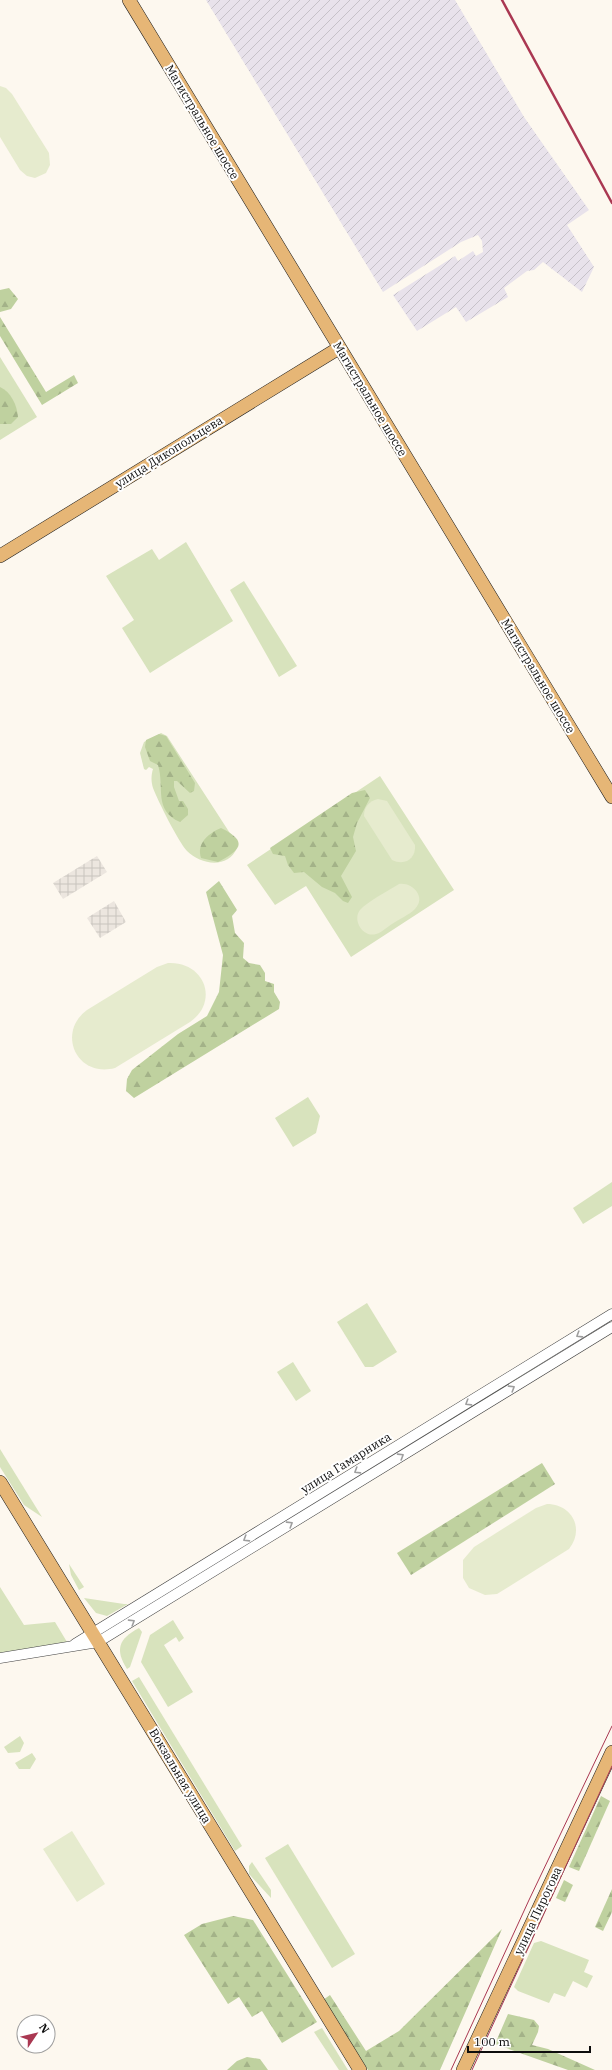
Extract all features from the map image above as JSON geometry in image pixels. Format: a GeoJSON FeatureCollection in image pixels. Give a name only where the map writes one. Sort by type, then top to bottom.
{"type":"FeatureCollection","features":[{"type":"Feature","properties":{"kind":"main road","name":"Магистральное шоссе"},"geometry":{"type":"LineString","coordinates":[[129,0],[338,348],[612,797]]}},
{"type":"Feature","properties":{"kind":"main road","name":"улица Дикопольцева"},"geometry":{"type":"LineString","coordinates":[[0,556],[338,348]]}},
{"type":"Feature","properties":{"kind":"main road","name":"Вокзальная улица"},"geometry":{"type":"LineString","coordinates":[[0,1482],[360,2070]]}},
{"type":"Feature","properties":{"kind":"main road","name":"улица Пирогова"},"geometry":{"type":"LineString","coordinates":[[463,2070],[612,1752]]}},
{"type":"Feature","properties":{"kind":"street","name":"улица Гамарника"},"geometry":{"type":"LineString","coordinates":[[96,1638],[612,1314]]}},
{"type":"Feature","properties":{"kind":"street","name":"улица Гамарника"},"geometry":{"type":"LineString","coordinates":[[96,1638],[612,1327]]}},
{"type":"Feature","properties":{"kind":"street"},"geometry":{"type":"LineString","coordinates":[[0,1658],[70,1647],[96,1638]]}},
{"type":"Feature","properties":{"kind":"shaded area"},"geometry":{"type":"Polygon","coordinates":[[[206,0],[455,0],[524,117],[589,210],[567,225],[594,267],[582,292],[543,262],[534,270],[527,271],[504,288],[508,297],[466,322],[456,307],[417,331],[393,295],[455,256],[458,261],[473,251],[476,256],[483,252],[482,241],[478,235],[461,242],[383,292],[206,0]]]}},
{"type":"Feature","properties":{"kind":"shaded area"},"geometry":{"type":"Polygon","coordinates":[[[97,856],[107,872],[63,899],[53,883],[97,856]]]}},
{"type":"Feature","properties":{"kind":"shaded area"},"geometry":{"type":"Polygon","coordinates":[[[114,901],[126,922],[100,938],[87,918],[114,901]]]}},
{"type":"Feature","properties":{"kind":"green space"},"geometry":{"type":"Polygon","coordinates":[[[0,86],[6,88],[12,94],[49,153],[50,165],[46,173],[35,178],[27,176],[20,170],[0,137],[0,86]]]}},
{"type":"Feature","properties":{"kind":"green space"},"geometry":{"type":"Polygon","coordinates":[[[9,288],[18,299],[11,309],[0,312],[0,290],[9,288]]]}},
{"type":"Feature","properties":{"kind":"green space"},"geometry":{"type":"Polygon","coordinates":[[[0,317],[46,392],[74,375],[78,383],[42,405],[0,336],[0,317]]]}},
{"type":"Feature","properties":{"kind":"green space"},"geometry":{"type":"Polygon","coordinates":[[[0,357],[37,417],[0,440],[0,357]]]}},
{"type":"Feature","properties":{"kind":"green space"},"geometry":{"type":"Polygon","coordinates":[[[0,387],[4,389],[13,399],[16,408],[18,417],[11,424],[0,424],[0,387]]]}},
{"type":"Feature","properties":{"kind":"green space"},"geometry":{"type":"Polygon","coordinates":[[[186,542],[233,621],[150,673],[122,628],[134,620],[106,576],[152,549],[159,560],[186,542]]]}},
{"type":"Feature","properties":{"kind":"green space"},"geometry":{"type":"Polygon","coordinates":[[[244,581],[297,666],[279,677],[230,590],[244,581]]]}},
{"type":"Feature","properties":{"kind":"green space"},"geometry":{"type":"Polygon","coordinates":[[[161,733],[167,736],[235,841],[237,848],[233,855],[221,862],[207,862],[193,856],[187,851],[168,821],[159,802],[152,783],[153,769],[149,767],[146,770],[144,769],[140,753],[144,742],[161,733]]]}},
{"type":"Feature","properties":{"kind":"green space"},"geometry":{"type":"Polygon","coordinates":[[[159,734],[166,736],[195,783],[194,791],[190,793],[177,781],[174,781],[174,787],[179,801],[183,801],[188,809],[188,815],[180,822],[166,811],[163,805],[158,765],[150,761],[145,747],[146,740],[159,734]]]}},
{"type":"Feature","properties":{"kind":"green space"},"geometry":{"type":"Polygon","coordinates":[[[380,776],[454,890],[351,957],[306,886],[275,905],[247,865],[380,776]]]}},
{"type":"Feature","properties":{"kind":"green space"},"geometry":{"type":"Polygon","coordinates":[[[365,790],[370,798],[357,823],[353,837],[356,851],[341,876],[352,897],[348,903],[343,901],[335,893],[322,887],[304,872],[294,873],[288,865],[285,856],[273,854],[270,848],[352,793],[365,790]]]}},
{"type":"Feature","properties":{"kind":"green space"},"geometry":{"type":"Polygon","coordinates":[[[378,799],[387,801],[415,845],[414,854],[405,862],[397,862],[392,860],[364,816],[368,805],[372,801],[378,799]]]}},
{"type":"Feature","properties":{"kind":"green space"},"geometry":{"type":"Polygon","coordinates":[[[221,828],[236,838],[238,846],[236,850],[218,862],[201,858],[200,848],[202,843],[208,836],[221,828]]]}},
{"type":"Feature","properties":{"kind":"green space"},"geometry":{"type":"Polygon","coordinates":[[[219,881],[237,910],[232,916],[235,933],[244,943],[243,958],[249,963],[260,965],[265,973],[265,981],[274,984],[274,992],[280,1002],[279,1009],[134,1098],[126,1091],[127,1079],[132,1070],[178,1034],[207,1016],[219,992],[223,955],[206,892],[219,881]]]}},
{"type":"Feature","properties":{"kind":"green space"},"geometry":{"type":"Polygon","coordinates":[[[399,884],[409,885],[419,895],[418,904],[415,909],[378,933],[371,935],[363,931],[357,919],[360,910],[399,884]]]}},
{"type":"Feature","properties":{"kind":"green space"},"geometry":{"type":"Polygon","coordinates":[[[168,963],[181,964],[191,968],[199,975],[204,984],[206,994],[204,1004],[199,1013],[190,1022],[115,1068],[102,1069],[90,1066],[81,1060],[75,1051],[72,1041],[73,1030],[78,1020],[87,1010],[157,967],[168,963]]]}},
{"type":"Feature","properties":{"kind":"green space"},"geometry":{"type":"Polygon","coordinates":[[[308,1097],[320,1116],[316,1133],[293,1147],[275,1118],[308,1097]]]}},
{"type":"Feature","properties":{"kind":"green space"},"geometry":{"type":"Polygon","coordinates":[[[612,1182],[612,1206],[583,1224],[573,1208],[612,1182]]]}},
{"type":"Feature","properties":{"kind":"green space"},"geometry":{"type":"Polygon","coordinates":[[[367,1303],[397,1352],[373,1367],[365,1367],[337,1322],[367,1303]]]}},
{"type":"Feature","properties":{"kind":"green space"},"geometry":{"type":"Polygon","coordinates":[[[293,1362],[311,1391],[296,1401],[277,1372],[293,1362]]]}},
{"type":"Feature","properties":{"kind":"green space"},"geometry":{"type":"Polygon","coordinates":[[[536,1366],[537,1367],[420,1439],[419,1438],[536,1366]]]}},
{"type":"Feature","properties":{"kind":"green space"},"geometry":{"type":"Polygon","coordinates":[[[0,1449],[42,1517],[24,1505],[0,1467],[0,1449]]]}},
{"type":"Feature","properties":{"kind":"green space"},"geometry":{"type":"Polygon","coordinates":[[[542,1463],[555,1484],[411,1575],[397,1553],[542,1463]]]}},
{"type":"Feature","properties":{"kind":"green space"},"geometry":{"type":"Polygon","coordinates":[[[547,1504],[556,1505],[563,1508],[573,1519],[576,1526],[576,1534],[569,1549],[497,1594],[485,1595],[469,1588],[463,1578],[463,1560],[474,1547],[536,1508],[547,1504]]]}},
{"type":"Feature","properties":{"kind":"green space"},"geometry":{"type":"Polygon","coordinates":[[[69,1564],[84,1587],[79,1590],[71,1575],[69,1564]]]}},
{"type":"Feature","properties":{"kind":"green space"},"geometry":{"type":"Polygon","coordinates":[[[0,1587],[24,1625],[55,1622],[70,1647],[0,1658],[0,1587]]]}},
{"type":"Feature","properties":{"kind":"green space"},"geometry":{"type":"Polygon","coordinates":[[[84,1598],[128,1604],[107,1616],[96,1613],[84,1598]]]}},
{"type":"Feature","properties":{"kind":"green space"},"geometry":{"type":"Polygon","coordinates":[[[173,1620],[184,1638],[179,1642],[176,1637],[164,1645],[193,1692],[168,1707],[141,1662],[150,1635],[173,1620]]]}},
{"type":"Feature","properties":{"kind":"green space"},"geometry":{"type":"Polygon","coordinates":[[[139,1628],[142,1632],[130,1667],[127,1669],[121,1656],[121,1646],[127,1636],[139,1628]]]}},
{"type":"Feature","properties":{"kind":"green space"},"geometry":{"type":"Polygon","coordinates":[[[139,1677],[242,1846],[235,1851],[132,1681],[139,1677]]]}},
{"type":"Feature","properties":{"kind":"green space"},"geometry":{"type":"Polygon","coordinates":[[[20,1736],[24,1743],[20,1752],[8,1753],[4,1747],[20,1736]]]}},
{"type":"Feature","properties":{"kind":"green space"},"geometry":{"type":"Polygon","coordinates":[[[32,1753],[36,1759],[30,1769],[19,1769],[15,1763],[32,1753]]]}},
{"type":"Feature","properties":{"kind":"green space"},"geometry":{"type":"Polygon","coordinates":[[[601,1796],[610,1801],[579,1871],[569,1867],[601,1796]]]}},
{"type":"Feature","properties":{"kind":"green space"},"geometry":{"type":"Polygon","coordinates":[[[72,1831],[105,1884],[77,1902],[43,1849],[72,1831]]]}},
{"type":"Feature","properties":{"kind":"green space"},"geometry":{"type":"Polygon","coordinates":[[[288,1844],[355,1954],[332,1968],[265,1858],[288,1844]]]}},
{"type":"Feature","properties":{"kind":"green space"},"geometry":{"type":"Polygon","coordinates":[[[252,1862],[271,1890],[271,1898],[249,1874],[249,1866],[252,1862]]]}},
{"type":"Feature","properties":{"kind":"green space"},"geometry":{"type":"Polygon","coordinates":[[[564,1880],[573,1885],[565,1902],[556,1898],[564,1880]]]}},
{"type":"Feature","properties":{"kind":"green space"},"geometry":{"type":"Polygon","coordinates":[[[612,1889],[612,1912],[603,1931],[595,1927],[612,1889]]]}},
{"type":"Feature","properties":{"kind":"green space"},"geometry":{"type":"Polygon","coordinates":[[[233,1916],[253,1920],[317,2022],[282,2043],[262,2011],[252,2017],[239,1997],[228,2004],[184,1935],[202,1924],[233,1916]]]}},
{"type":"Feature","properties":{"kind":"green space"},"geometry":{"type":"Polygon","coordinates":[[[502,1929],[440,2070],[368,2070],[323,2000],[330,1995],[366,2051],[399,2031],[502,1929]]]}},
{"type":"Feature","properties":{"kind":"green space"},"geometry":{"type":"Polygon","coordinates":[[[541,1941],[589,1960],[584,1972],[593,1976],[587,1988],[573,1981],[565,1997],[554,1993],[549,2003],[518,1991],[514,1987],[534,1943],[541,1941]]]}},
{"type":"Feature","properties":{"kind":"green space"},"geometry":{"type":"Polygon","coordinates":[[[508,2014],[534,2020],[539,2026],[532,2045],[548,2049],[595,2070],[568,2070],[495,2044],[508,2014]]]}},
{"type":"Feature","properties":{"kind":"green space"},"geometry":{"type":"Polygon","coordinates":[[[322,2028],[348,2070],[339,2070],[314,2032],[322,2028]]]}},
{"type":"Feature","properties":{"kind":"green space"},"geometry":{"type":"Polygon","coordinates":[[[247,2057],[260,2059],[268,2070],[227,2070],[237,2061],[247,2057]]]}},
{"type":"Feature","properties":{"kind":"tram line"},"geometry":{"type":"LineString","coordinates":[[451,2070],[529,1900],[612,1726]]}},
{"type":"Feature","properties":{"kind":"tram line"},"geometry":{"type":"LineString","coordinates":[[472,2070],[612,1766]]}},
{"type":"Feature","properties":{"kind":"railway"},"geometry":{"type":"LineString","coordinates":[[502,0],[612,203]]}}]}
